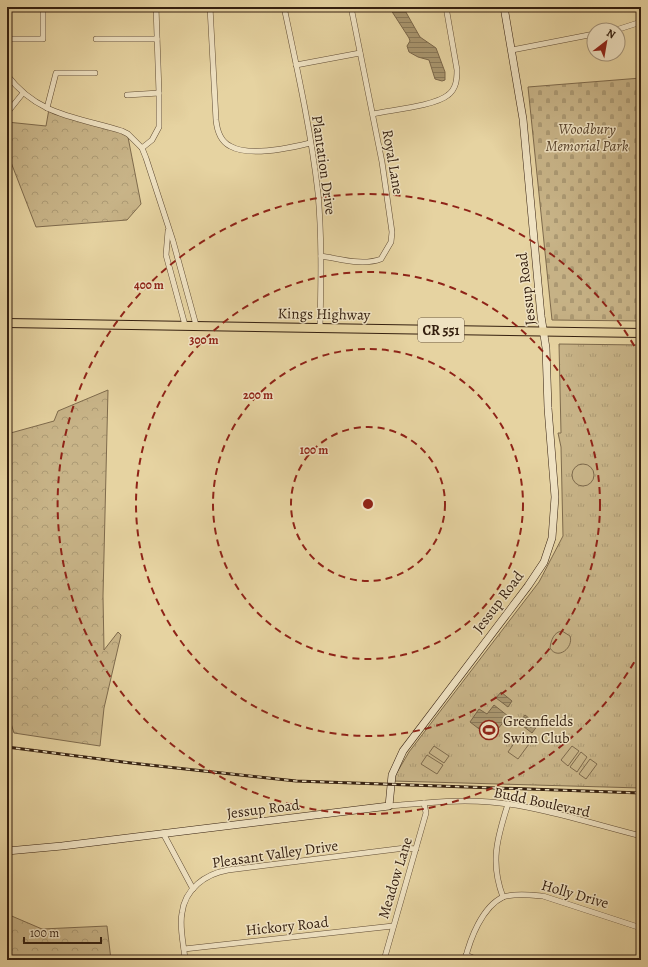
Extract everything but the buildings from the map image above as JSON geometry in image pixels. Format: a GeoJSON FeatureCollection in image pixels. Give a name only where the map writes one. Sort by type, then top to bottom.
{"type":"FeatureCollection","features":[{"type":"Feature","properties":{"kind":"main road","name":"Kings Highway"},"geometry":{"type":"LineString","coordinates":[[7,323],[641,333]]}},
{"type":"Feature","properties":{"kind":"street"},"geometry":{"type":"LineString","coordinates":[[7,39],[43,39],[43,7]]}},
{"type":"Feature","properties":{"kind":"street"},"geometry":{"type":"LineString","coordinates":[[142,148],[157,134],[159,127],[156,7]]}},
{"type":"Feature","properties":{"kind":"street"},"geometry":{"type":"LineString","coordinates":[[210,7],[216,120],[217,129],[222,139],[229,146],[248,150],[286,148],[310,143]]}},
{"type":"Feature","properties":{"kind":"street","name":"Plantation Drive"},"geometry":{"type":"LineString","coordinates":[[284,7],[296,66],[318,194],[322,256],[320,327]]}},
{"type":"Feature","properties":{"kind":"street","name":"Royal Lane"},"geometry":{"type":"LineString","coordinates":[[322,256],[363,263],[374,262],[381,259],[392,242],[389,208],[373,114],[351,7]]}},
{"type":"Feature","properties":{"kind":"street"},"geometry":{"type":"LineString","coordinates":[[373,114],[428,103],[447,96],[453,89],[457,80],[457,70],[446,7]]}},
{"type":"Feature","properties":{"kind":"street","name":"Jessup Road"},"geometry":{"type":"LineString","coordinates":[[7,851],[190,831],[389,806],[392,775],[403,751],[528,586],[544,562],[552,538],[555,497],[544,331],[541,316],[522,119],[504,7]]}},
{"type":"Feature","properties":{"kind":"street"},"geometry":{"type":"LineString","coordinates":[[626,27],[641,22]]}},
{"type":"Feature","properties":{"kind":"street"},"geometry":{"type":"LineString","coordinates":[[512,50],[586,36]]}},
{"type":"Feature","properties":{"kind":"street"},"geometry":{"type":"LineString","coordinates":[[96,40],[157,39]]}},
{"type":"Feature","properties":{"kind":"street"},"geometry":{"type":"LineString","coordinates":[[296,66],[360,53]]}},
{"type":"Feature","properties":{"kind":"street"},"geometry":{"type":"LineString","coordinates":[[48,108],[56,73],[95,73]]}},
{"type":"Feature","properties":{"kind":"street"},"geometry":{"type":"LineString","coordinates":[[7,74],[18,89],[48,108],[66,117],[122,131],[128,134],[142,148],[162,208],[196,325]]}},
{"type":"Feature","properties":{"kind":"street"},"geometry":{"type":"LineString","coordinates":[[7,113],[23,93]]}},
{"type":"Feature","properties":{"kind":"street"},"geometry":{"type":"LineString","coordinates":[[127,95],[159,94]]}},
{"type":"Feature","properties":{"kind":"street"},"geometry":{"type":"LineString","coordinates":[[168,230],[166,255],[185,325]]}},
{"type":"Feature","properties":{"kind":"street","name":"Budd Boulevard"},"geometry":{"type":"LineString","coordinates":[[389,806],[471,801],[508,804],[641,836]]}},
{"type":"Feature","properties":{"kind":"street","name":"Meadow Lane"},"geometry":{"type":"LineString","coordinates":[[384,960],[426,813],[424,803]]}},
{"type":"Feature","properties":{"kind":"street"},"geometry":{"type":"LineString","coordinates":[[478,960],[466,958],[483,916],[492,905],[503,897],[497,881],[495,855],[508,804]]}},
{"type":"Feature","properties":{"kind":"street"},"geometry":{"type":"LineString","coordinates":[[163,833],[193,889]]}},
{"type":"Feature","properties":{"kind":"street","name":"Pleasant Valley Drive"},"geometry":{"type":"LineString","coordinates":[[185,960],[181,914],[186,898],[202,880],[218,872],[405,848],[416,849]]}},
{"type":"Feature","properties":{"kind":"street","name":"Holly Drive"},"geometry":{"type":"LineString","coordinates":[[503,897],[530,894],[543,896],[641,928]]}},
{"type":"Feature","properties":{"kind":"street","name":"Hickory Road"},"geometry":{"type":"LineString","coordinates":[[184,949],[393,926]]}},
{"type":"Feature","properties":{"kind":"green space","name":"Woodbury Memorial Park"},"geometry":{"type":"Polygon","coordinates":[[[641,78],[641,321],[552,320],[528,87],[641,78]]]}},
{"type":"Feature","properties":{"kind":"green space"},"geometry":{"type":"Polygon","coordinates":[[[49,109],[127,132],[141,204],[127,220],[36,227],[7,152],[7,122],[46,126],[49,109]]]}},
{"type":"Feature","properties":{"kind":"green space"},"geometry":{"type":"Polygon","coordinates":[[[559,344],[641,345],[641,788],[392,781],[409,752],[539,582],[563,536],[561,447],[558,433],[561,433],[559,344]]]}},
{"type":"Feature","properties":{"kind":"green space"},"geometry":{"type":"Polygon","coordinates":[[[108,390],[103,596],[104,650],[118,632],[121,635],[104,708],[100,746],[14,733],[8,714],[11,574],[7,570],[7,434],[54,421],[58,411],[108,390]]]}},
{"type":"Feature","properties":{"kind":"green space"},"geometry":{"type":"Polygon","coordinates":[[[583,464],[591,467],[594,475],[591,483],[583,486],[575,483],[572,475],[575,467],[583,464]]]}},
{"type":"Feature","properties":{"kind":"green space"},"geometry":{"type":"Polygon","coordinates":[[[562,631],[570,636],[570,644],[568,648],[561,653],[553,652],[550,648],[552,639],[557,633],[562,631]]]}},
{"type":"Feature","properties":{"kind":"green space"},"geometry":{"type":"Polygon","coordinates":[[[519,736],[529,744],[518,759],[508,752],[519,736]]]}},
{"type":"Feature","properties":{"kind":"green space"},"geometry":{"type":"Polygon","coordinates":[[[434,746],[449,756],[444,763],[429,753],[434,746]]]}},
{"type":"Feature","properties":{"kind":"green space"},"geometry":{"type":"Polygon","coordinates":[[[572,746],[579,751],[568,766],[561,760],[572,746]]]}},
{"type":"Feature","properties":{"kind":"green space"},"geometry":{"type":"Polygon","coordinates":[[[581,752],[587,757],[577,772],[570,767],[581,752]]]}},
{"type":"Feature","properties":{"kind":"green space"},"geometry":{"type":"Polygon","coordinates":[[[427,755],[443,765],[437,774],[421,764],[427,755]]]}},
{"type":"Feature","properties":{"kind":"green space"},"geometry":{"type":"Polygon","coordinates":[[[590,759],[597,764],[586,779],[579,774],[590,759]]]}},
{"type":"Feature","properties":{"kind":"green space"},"geometry":{"type":"Polygon","coordinates":[[[7,914],[42,929],[107,926],[111,960],[7,960],[7,914]]]}},
{"type":"Feature","properties":{"kind":"shaded area"},"geometry":{"type":"Polygon","coordinates":[[[389,7],[403,7],[420,37],[436,48],[445,72],[445,80],[442,81],[435,79],[429,60],[418,57],[409,52],[407,46],[410,41],[409,38],[389,7]]]}},
{"type":"Feature","properties":{"kind":"shaded area"},"geometry":{"type":"Polygon","coordinates":[[[501,692],[512,701],[508,707],[496,698],[501,692]]]}},
{"type":"Feature","properties":{"kind":"shaded area","name":"Greenfields Swim Club"},"geometry":{"type":"Polygon","coordinates":[[[494,705],[508,716],[491,738],[470,722],[479,709],[487,714],[494,705]]]}},
{"type":"Feature","properties":{"kind":"shaded area"},"geometry":{"type":"Polygon","coordinates":[[[525,715],[538,725],[532,733],[519,723],[525,715]]]}},
{"type":"Feature","properties":{"kind":"railway"},"geometry":{"type":"LineString","coordinates":[[7,747],[131,763],[296,781],[641,793]]}},
{"type":"Feature","properties":{"kind":"place","name":"Greenfields Swim Club"},"geometry":{"type":"Point","coordinates":[489,730]}}]}
